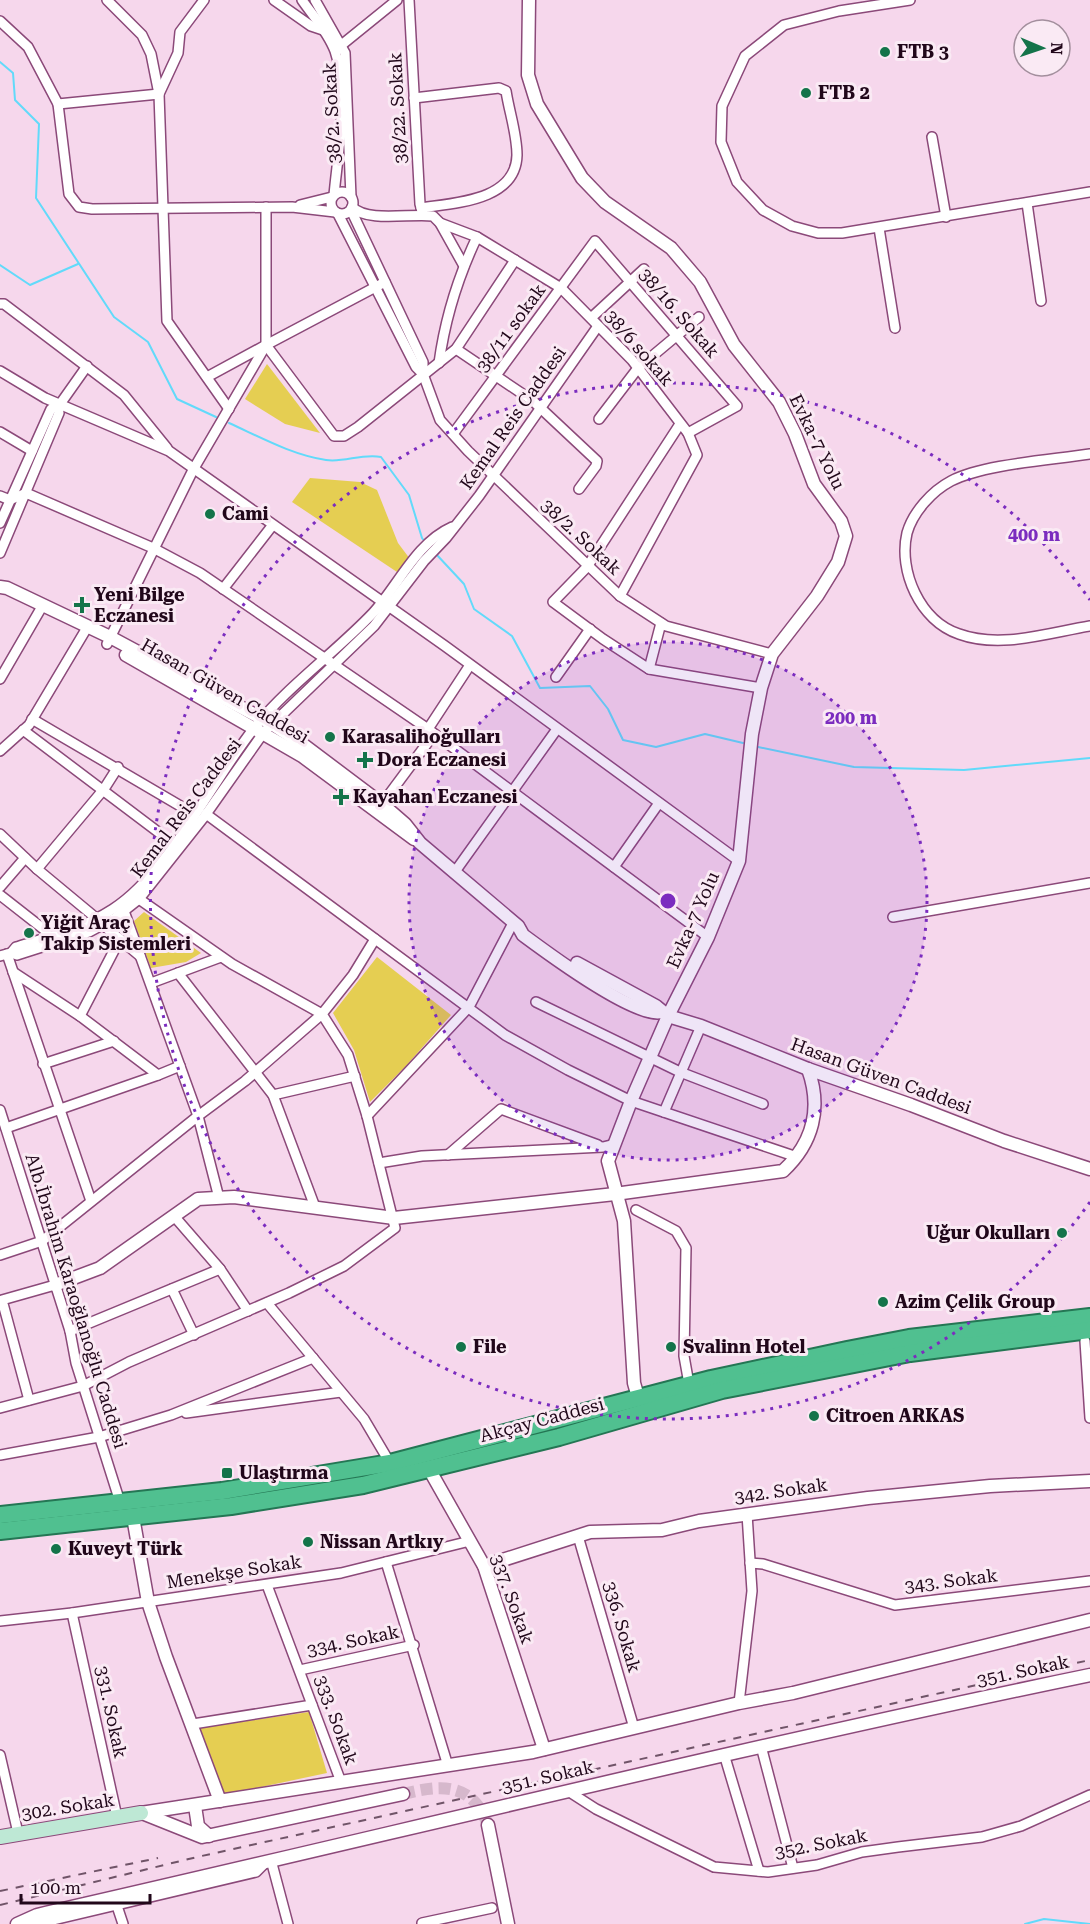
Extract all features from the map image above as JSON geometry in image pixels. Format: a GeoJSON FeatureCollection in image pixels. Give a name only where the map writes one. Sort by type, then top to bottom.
{"type":"FeatureCollection","features":[{"type":"Feature","properties":{"kind":"highway"},"geometry":{"type":"LineString","coordinates":[[909,1345],[934,1328],[1090,1306]]}},
{"type":"Feature","properties":{"kind":"highway","name":"Akçay Caddesi"},"geometry":{"type":"LineString","coordinates":[[0,1531],[46,1518],[120,1503],[222,1491],[390,1463],[689,1384],[909,1345],[1090,1317]]}},
{"type":"Feature","properties":{"kind":"highway","name":"Akçay Caddesi"},"geometry":{"type":"LineString","coordinates":[[0,1515],[46,1518],[133,1517],[231,1506],[363,1485],[559,1437],[722,1390],[909,1345],[1088,1337]]}},
{"type":"Feature","properties":{"kind":"highway"},"geometry":{"type":"LineString","coordinates":[[0,1510],[46,1518]]}},
{"type":"Feature","properties":{"kind":"highway"},"geometry":{"type":"LineString","coordinates":[[0,1536],[46,1518]]}},
{"type":"Feature","properties":{"kind":"main road","name":"302. Sokak"},"geometry":{"type":"LineString","coordinates":[[0,1837],[141,1813]]}},
{"type":"Feature","properties":{"kind":"street"},"geometry":{"type":"LineString","coordinates":[[107,0],[142,35],[151,54],[159,94],[165,209],[167,321],[229,409]]}},
{"type":"Feature","properties":{"kind":"street"},"geometry":{"type":"LineString","coordinates":[[159,94],[178,53],[180,32],[204,0]]}},
{"type":"Feature","properties":{"kind":"street"},"geometry":{"type":"LineString","coordinates":[[274,0],[311,26],[323,30]]}},
{"type":"Feature","properties":{"kind":"street","name":"38/2. Sokak"},"geometry":{"type":"LineString","coordinates":[[302,0],[338,47],[340,136],[331,207],[337,213],[380,285]]}},
{"type":"Feature","properties":{"kind":"street","name":"38/2. Sokak"},"geometry":{"type":"LineString","coordinates":[[315,0],[347,71],[351,204],[380,285],[416,367],[424,375],[440,420],[493,476],[620,596],[661,623],[772,654]]}},
{"type":"Feature","properties":{"kind":"street"},"geometry":{"type":"LineString","coordinates":[[338,47],[397,0]]}},
{"type":"Feature","properties":{"kind":"street","name":"38/22. Sokak"},"geometry":{"type":"LineString","coordinates":[[409,0],[422,211]]}},
{"type":"Feature","properties":{"kind":"street","name":"Evka-7 Yolu"},"geometry":{"type":"LineString","coordinates":[[529,0],[528,75],[537,104],[582,178],[605,202],[671,248],[700,282],[734,345],[779,402],[795,434],[814,484],[844,527],[845,544],[838,562],[816,596],[772,654],[761,688],[752,734],[739,861],[708,937],[665,1014],[651,1058],[609,1145],[608,1161],[615,1194]]}},
{"type":"Feature","properties":{"kind":"street"},"geometry":{"type":"LineString","coordinates":[[910,0],[839,11],[784,25],[745,56],[722,106],[721,142],[737,182],[763,210],[792,226],[818,233],[842,233],[1090,192]]}},
{"type":"Feature","properties":{"kind":"street"},"geometry":{"type":"LineString","coordinates":[[0,21],[28,47],[58,104],[69,194],[79,207],[165,209],[292,207],[337,213],[351,204]]}},
{"type":"Feature","properties":{"kind":"street"},"geometry":{"type":"LineString","coordinates":[[292,207],[343,192],[358,212],[369,215],[422,211],[492,194],[509,176],[517,156],[506,91],[499,88],[414,98]]}},
{"type":"Feature","properties":{"kind":"street"},"geometry":{"type":"LineString","coordinates":[[58,104],[159,94]]}},
{"type":"Feature","properties":{"kind":"street"},"geometry":{"type":"LineString","coordinates":[[932,137],[946,217]]}},
{"type":"Feature","properties":{"kind":"street"},"geometry":{"type":"LineString","coordinates":[[1027,203],[1041,301]]}},
{"type":"Feature","properties":{"kind":"street"},"geometry":{"type":"LineString","coordinates":[[109,641],[193,470],[266,345],[266,207]]}},
{"type":"Feature","properties":{"kind":"street","name":"38/6 sokak"},"geometry":{"type":"LineString","coordinates":[[422,211],[433,216],[440,223],[477,237],[561,288],[638,368],[688,433]]}},
{"type":"Feature","properties":{"kind":"street"},"geometry":{"type":"LineString","coordinates":[[359,230],[369,215]]}},
{"type":"Feature","properties":{"kind":"street"},"geometry":{"type":"LineString","coordinates":[[440,223],[464,266]]}},
{"type":"Feature","properties":{"kind":"street"},"geometry":{"type":"LineString","coordinates":[[879,228],[895,328]]}},
{"type":"Feature","properties":{"kind":"street"},"geometry":{"type":"LineString","coordinates":[[439,363],[445,328],[464,266],[477,237]]}},
{"type":"Feature","properties":{"kind":"street","name":"38/16. Sokak"},"geometry":{"type":"LineString","coordinates":[[596,241],[737,406],[688,433]]}},
{"type":"Feature","properties":{"kind":"street","name":"38/11 sokak"},"geometry":{"type":"LineString","coordinates":[[453,434],[596,241]]}},
{"type":"Feature","properties":{"kind":"street"},"geometry":{"type":"LineString","coordinates":[[266,345],[334,436],[344,436],[456,349],[515,260]]}},
{"type":"Feature","properties":{"kind":"street","name":"Kemal Reis Caddesi"},"geometry":{"type":"LineString","coordinates":[[6,954],[16,947],[100,922],[142,885],[263,726],[386,606],[432,547],[452,527],[493,476],[541,408],[594,322],[644,268]]}},
{"type":"Feature","properties":{"kind":"street"},"geometry":{"type":"LineString","coordinates":[[207,377],[380,285]]}},
{"type":"Feature","properties":{"kind":"street"},"geometry":{"type":"LineString","coordinates":[[0,304],[4,304],[124,395],[169,451],[193,470],[470,665],[739,861]]}},
{"type":"Feature","properties":{"kind":"street"},"geometry":{"type":"LineString","coordinates":[[599,419],[638,368],[699,317]]}},
{"type":"Feature","properties":{"kind":"street"},"geometry":{"type":"LineString","coordinates":[[456,349],[541,408],[597,461],[596,466],[579,489]]}},
{"type":"Feature","properties":{"kind":"street"},"geometry":{"type":"LineString","coordinates":[[0,524],[51,410],[59,405],[87,366]]}},
{"type":"Feature","properties":{"kind":"street"},"geometry":{"type":"LineString","coordinates":[[0,371],[59,405],[169,451]]}},
{"type":"Feature","properties":{"kind":"street"},"geometry":{"type":"LineString","coordinates":[[0,553],[59,413],[59,405]]}},
{"type":"Feature","properties":{"kind":"street"},"geometry":{"type":"LineString","coordinates":[[680,424],[587,567],[553,602],[649,669],[761,688]]}},
{"type":"Feature","properties":{"kind":"street"},"geometry":{"type":"LineString","coordinates":[[0,432],[32,451]]}},
{"type":"Feature","properties":{"kind":"street"},"geometry":{"type":"LineString","coordinates":[[620,596],[697,455],[688,433]]}},
{"type":"Feature","properties":{"kind":"street"},"geometry":{"type":"LineString","coordinates":[[1090,454],[987,470],[952,480],[934,492],[916,514],[908,532],[905,563],[914,590],[923,607],[939,624],[958,634],[995,641],[1090,626]]}},
{"type":"Feature","properties":{"kind":"street"},"geometry":{"type":"LineString","coordinates":[[0,496],[10,500],[26,493],[153,548],[223,590],[331,660],[431,731],[708,937]]}},
{"type":"Feature","properties":{"kind":"street"},"geometry":{"type":"LineString","coordinates":[[223,590],[272,526]]}},
{"type":"Feature","properties":{"kind":"street","name":"Hasan Güven Caddesi"},"geometry":{"type":"LineString","coordinates":[[0,589],[7,588],[86,630]]}},
{"type":"Feature","properties":{"kind":"street","name":"Hasan Güven Caddesi"},"geometry":{"type":"LineString","coordinates":[[0,589],[109,641],[322,757],[405,824],[420,843],[515,924],[523,935],[589,980],[654,1014],[665,1014],[701,1026],[808,1070],[911,1105],[1004,1141],[1090,1169]]}},
{"type":"Feature","properties":{"kind":"street"},"geometry":{"type":"LineString","coordinates":[[0,679],[40,610]]}},
{"type":"Feature","properties":{"kind":"street"},"geometry":{"type":"LineString","coordinates":[[649,669],[661,623]]}},
{"type":"Feature","properties":{"kind":"street"},"geometry":{"type":"LineString","coordinates":[[556,677],[590,629]]}},
{"type":"Feature","properties":{"kind":"street"},"geometry":{"type":"LineString","coordinates":[[0,751],[32,719],[86,630]]}},
{"type":"Feature","properties":{"kind":"street"},"geometry":{"type":"LineString","coordinates":[[0,658],[9,664]]}},
{"type":"Feature","properties":{"kind":"street"},"geometry":{"type":"LineString","coordinates":[[382,804],[431,731],[470,665]]}},
{"type":"Feature","properties":{"kind":"street"},"geometry":{"type":"LineString","coordinates":[[32,719],[194,814]]}},
{"type":"Feature","properties":{"kind":"street","name":"Kemal Reis Caddesi"},"geometry":{"type":"LineString","coordinates":[[6,954],[17,955],[51,945],[124,911],[139,899],[206,814],[263,726]]}},
{"type":"Feature","properties":{"kind":"street","name":"Hasan Güven Caddesi"},"geometry":{"type":"LineString","coordinates":[[263,726],[340,782],[400,831],[420,843]]}},
{"type":"Feature","properties":{"kind":"street"},"geometry":{"type":"LineString","coordinates":[[454,873],[557,729]]}},
{"type":"Feature","properties":{"kind":"street"},"geometry":{"type":"LineString","coordinates":[[23,730],[174,844]]}},
{"type":"Feature","properties":{"kind":"street"},"geometry":{"type":"LineString","coordinates":[[37,869],[104,789],[117,767]]}},
{"type":"Feature","properties":{"kind":"street"},"geometry":{"type":"LineString","coordinates":[[614,867],[659,803]]}},
{"type":"Feature","properties":{"kind":"street"},"geometry":{"type":"LineString","coordinates":[[206,814],[505,1035],[631,1101],[797,1157]]}},
{"type":"Feature","properties":{"kind":"street"},"geometry":{"type":"LineString","coordinates":[[0,834],[37,869],[142,958]]}},
{"type":"Feature","properties":{"kind":"street"},"geometry":{"type":"LineString","coordinates":[[0,888],[25,858]]}},
{"type":"Feature","properties":{"kind":"street"},"geometry":{"type":"LineString","coordinates":[[892,917],[1090,883]]}},
{"type":"Feature","properties":{"kind":"street"},"geometry":{"type":"LineString","coordinates":[[0,895],[46,931],[49,937]]}},
{"type":"Feature","properties":{"kind":"street"},"geometry":{"type":"LineString","coordinates":[[0,1408],[83,1386],[129,1362],[267,1303],[344,1266],[395,1228],[367,1116],[348,1055],[322,1014],[221,957],[139,899]]}},
{"type":"Feature","properties":{"kind":"street"},"geometry":{"type":"LineString","coordinates":[[124,911],[198,1116],[219,1198]]}},
{"type":"Feature","properties":{"kind":"street"},"geometry":{"type":"LineString","coordinates":[[367,1116],[469,1007],[515,924]]}},
{"type":"Feature","properties":{"kind":"street"},"geometry":{"type":"LineString","coordinates":[[80,1016],[120,939]]}},
{"type":"Feature","properties":{"kind":"street"},"geometry":{"type":"LineString","coordinates":[[0,1255],[42,1241],[256,1072],[322,1014],[353,975],[375,939]]}},
{"type":"Feature","properties":{"kind":"street"},"geometry":{"type":"LineString","coordinates":[[6,954],[91,1201]]}},
{"type":"Feature","properties":{"kind":"street"},"geometry":{"type":"LineString","coordinates":[[151,983],[221,957]]}},
{"type":"Feature","properties":{"kind":"street"},"geometry":{"type":"LineString","coordinates":[[13,972],[80,1016],[158,1075]]}},
{"type":"Feature","properties":{"kind":"street"},"geometry":{"type":"LineString","coordinates":[[178,973],[273,1095],[315,1208]]}},
{"type":"Feature","properties":{"kind":"street"},"geometry":{"type":"LineString","coordinates":[[536,1002],[680,1072],[763,1104]]}},
{"type":"Feature","properties":{"kind":"street"},"geometry":{"type":"LineString","coordinates":[[664,1112],[701,1026]]}},
{"type":"Feature","properties":{"kind":"street"},"geometry":{"type":"LineString","coordinates":[[43,1064],[114,1041]]}},
{"type":"Feature","properties":{"kind":"street"},"geometry":{"type":"LineString","coordinates":[[6,1128],[180,1066]]}},
{"type":"Feature","properties":{"kind":"street"},"geometry":{"type":"LineString","coordinates":[[29,1400],[2,1300],[100,1268],[198,1199],[234,1197],[394,1218],[615,1194],[783,1171],[797,1157],[810,1134],[815,1113],[814,1086],[808,1070]]}},
{"type":"Feature","properties":{"kind":"street"},"geometry":{"type":"LineString","coordinates":[[273,1095],[355,1076]]}},
{"type":"Feature","properties":{"kind":"street"},"geometry":{"type":"LineString","coordinates":[[448,1155],[501,1109],[609,1145]]}},
{"type":"Feature","properties":{"kind":"street","name":"Alb.İbrahim Karaoğlanoğlu Caddesi"},"geometry":{"type":"LineString","coordinates":[[0,1110],[70,1331],[83,1386],[120,1503]]}},
{"type":"Feature","properties":{"kind":"street"},"geometry":{"type":"LineString","coordinates":[[379,1162],[448,1155],[609,1145]]}},
{"type":"Feature","properties":{"kind":"street"},"geometry":{"type":"LineString","coordinates":[[615,1194],[624,1221],[634,1383],[638,1397]]}},
{"type":"Feature","properties":{"kind":"street"},"geometry":{"type":"LineString","coordinates":[[636,1210],[676,1231],[686,1248],[684,1356],[689,1384]]}},
{"type":"Feature","properties":{"kind":"street"},"geometry":{"type":"LineString","coordinates":[[174,1216],[220,1269],[248,1311]]}},
{"type":"Feature","properties":{"kind":"street"},"geometry":{"type":"LineString","coordinates":[[70,1331],[220,1269]]}},
{"type":"Feature","properties":{"kind":"street"},"geometry":{"type":"LineString","coordinates":[[172,1289],[194,1335]]}},
{"type":"Feature","properties":{"kind":"street"},"geometry":{"type":"LineString","coordinates":[[267,1303],[364,1419],[390,1463]]}},
{"type":"Feature","properties":{"kind":"street"},"geometry":{"type":"LineString","coordinates":[[1088,1337],[1090,1418]]}},
{"type":"Feature","properties":{"kind":"street"},"geometry":{"type":"LineString","coordinates":[[0,1455],[99,1437],[171,1415],[313,1358]]}},
{"type":"Feature","properties":{"kind":"street"},"geometry":{"type":"LineString","coordinates":[[171,1415],[341,1392]]}},
{"type":"Feature","properties":{"kind":"street","name":"337. Sokak"},"geometry":{"type":"LineString","coordinates":[[429,1469],[484,1566],[544,1749]]}},
{"type":"Feature","properties":{"kind":"street","name":"342. Sokak"},"geometry":{"type":"LineString","coordinates":[[484,1566],[590,1532],[662,1530],[683,1524],[747,1514],[946,1490],[1090,1481]]}},
{"type":"Feature","properties":{"kind":"street"},"geometry":{"type":"LineString","coordinates":[[739,1703],[752,1591],[747,1514]]}},
{"type":"Feature","properties":{"kind":"street"},"geometry":{"type":"LineString","coordinates":[[133,1517],[148,1602],[166,1658],[193,1724],[220,1801]]}},
{"type":"Feature","properties":{"kind":"street","name":"336. Sokak"},"geometry":{"type":"LineString","coordinates":[[578,1536],[634,1728]]}},
{"type":"Feature","properties":{"kind":"street","name":"Menekşe Sokak"},"geometry":{"type":"LineString","coordinates":[[0,1621],[72,1614],[267,1585],[386,1562],[470,1541]]}},
{"type":"Feature","properties":{"kind":"street"},"geometry":{"type":"LineString","coordinates":[[386,1562],[414,1645],[448,1766]]}},
{"type":"Feature","properties":{"kind":"street","name":"343. Sokak"},"geometry":{"type":"LineString","coordinates":[[750,1563],[763,1564],[895,1605],[1090,1581]]}},
{"type":"Feature","properties":{"kind":"street","name":"333. Sokak"},"geometry":{"type":"LineString","coordinates":[[267,1585],[340,1782]]}},
{"type":"Feature","properties":{"kind":"street","name":"331. Sokak"},"geometry":{"type":"LineString","coordinates":[[72,1614],[117,1817]]}},
{"type":"Feature","properties":{"kind":"street"},"geometry":{"type":"LineString","coordinates":[[141,1813],[544,1749],[739,1703],[793,1693],[1090,1620]]}},
{"type":"Feature","properties":{"kind":"street","name":"334. Sokak"},"geometry":{"type":"LineString","coordinates":[[300,1670],[414,1645]]}},
{"type":"Feature","properties":{"kind":"street","name":"351. Sokak"},"geometry":{"type":"LineString","coordinates":[[19,1923],[37,1915],[116,1901],[268,1860],[724,1754],[1090,1675]]}},
{"type":"Feature","properties":{"kind":"street"},"geometry":{"type":"LineString","coordinates":[[193,1724],[312,1705]]}},
{"type":"Feature","properties":{"kind":"street"},"geometry":{"type":"LineString","coordinates":[[760,1746],[793,1868]]}},
{"type":"Feature","properties":{"kind":"street"},"geometry":{"type":"LineString","coordinates":[[724,1754],[759,1871]]}},
{"type":"Feature","properties":{"kind":"street"},"geometry":{"type":"LineString","coordinates":[[0,1755],[18,1833]]}},
{"type":"Feature","properties":{"kind":"street","name":"352. Sokak"},"geometry":{"type":"LineString","coordinates":[[568,1791],[596,1809],[714,1868],[759,1871],[793,1868],[871,1851],[982,1837],[1021,1826],[1090,1795]]}},
{"type":"Feature","properties":{"kind":"street"},"geometry":{"type":"LineString","coordinates":[[141,1813],[171,1824],[194,1836],[209,1836],[403,1794]]}},
{"type":"Feature","properties":{"kind":"street"},"geometry":{"type":"LineString","coordinates":[[195,1806],[198,1826],[209,1836]]}},
{"type":"Feature","properties":{"kind":"street"},"geometry":{"type":"LineString","coordinates":[[174,1809],[183,1826],[194,1836]]}},
{"type":"Feature","properties":{"kind":"street"},"geometry":{"type":"LineString","coordinates":[[171,1824],[174,1809]]}},
{"type":"Feature","properties":{"kind":"street"},"geometry":{"type":"LineString","coordinates":[[488,1825],[498,1907],[508,1924]]}},
{"type":"Feature","properties":{"kind":"street"},"geometry":{"type":"LineString","coordinates":[[268,1860],[288,1924]]}},
{"type":"Feature","properties":{"kind":"street"},"geometry":{"type":"LineString","coordinates":[[116,1901],[123,1924]]}},
{"type":"Feature","properties":{"kind":"street"},"geometry":{"type":"LineString","coordinates":[[421,1924],[498,1907]]}},
{"type":"Feature","properties":{"kind":"shaded area"},"geometry":{"type":"Polygon","coordinates":[[[267,364],[320,433],[285,424],[245,399],[267,364]]]}},
{"type":"Feature","properties":{"kind":"shaded area"},"geometry":{"type":"Polygon","coordinates":[[[310,478],[360,482],[377,490],[398,543],[410,559],[400,574],[292,502],[310,478]]]}},
{"type":"Feature","properties":{"kind":"shaded area"},"geometry":{"type":"Polygon","coordinates":[[[144,912],[201,953],[186,962],[151,968],[134,921],[144,912]]]}},
{"type":"Feature","properties":{"kind":"shaded area"},"geometry":{"type":"Polygon","coordinates":[[[377,957],[451,1015],[370,1102],[354,1050],[333,1013],[377,957]]]}},
{"type":"Feature","properties":{"kind":"shaded area"},"geometry":{"type":"Polygon","coordinates":[[[309,1712],[327,1773],[223,1795],[199,1728],[309,1712]]]}},
{"type":"Feature","properties":{"kind":"waterway"},"geometry":{"type":"LineString","coordinates":[[0,62],[13,73],[15,100],[39,124],[36,198],[114,317],[148,342],[177,399],[216,417]]}},
{"type":"Feature","properties":{"kind":"waterway"},"geometry":{"type":"LineString","coordinates":[[0,265],[30,285],[78,264]]}},
{"type":"Feature","properties":{"kind":"waterway"},"geometry":{"type":"LineString","coordinates":[[229,423],[276,445],[313,458],[333,461],[367,456],[381,457],[409,495],[422,538],[426,543]]}},
{"type":"Feature","properties":{"kind":"waterway"},"geometry":{"type":"LineString","coordinates":[[436,554],[464,584],[474,609],[512,636],[540,688],[590,686],[608,709],[623,740],[656,747],[705,734],[743,743]]}},
{"type":"Feature","properties":{"kind":"waterway"},"geometry":{"type":"LineString","coordinates":[[758,747],[854,767],[964,770],[1090,758]]}},
{"type":"Feature","properties":{"kind":"waterway"},"geometry":{"type":"LineString","coordinates":[[1025,1924],[1044,1919],[1090,1924]]}},
{"type":"Feature","properties":{"kind":"tunnel"},"geometry":{"type":"LineString","coordinates":[[403,1794],[442,1788],[464,1793],[473,1800],[488,1825]]}},
{"type":"Feature","properties":{"kind":"railway"},"geometry":{"type":"LineString","coordinates":[[0,1905],[197,1857],[1090,1660]]}},
{"type":"Feature","properties":{"kind":"railway"},"geometry":{"type":"LineString","coordinates":[[0,1891],[158,1858]]}},
{"type":"Feature","properties":{"kind":"place","name":"FTB 3"},"geometry":{"type":"Point","coordinates":[885,52]}},
{"type":"Feature","properties":{"kind":"place","name":"FTB 2"},"geometry":{"type":"Point","coordinates":[806,93]}},
{"type":"Feature","properties":{"kind":"place","name":"Cami"},"geometry":{"type":"Point","coordinates":[210,514]}},
{"type":"Feature","properties":{"kind":"place","name":"Yeni Bilge Eczanesi"},"geometry":{"type":"Point","coordinates":[82,605]}},
{"type":"Feature","properties":{"kind":"place","name":"Karasalihoğulları"},"geometry":{"type":"Point","coordinates":[330,737]}},
{"type":"Feature","properties":{"kind":"place","name":"Dora Eczanesi"},"geometry":{"type":"Point","coordinates":[365,760]}},
{"type":"Feature","properties":{"kind":"place","name":"Kayahan Eczanesi"},"geometry":{"type":"Point","coordinates":[341,797]}},
{"type":"Feature","properties":{"kind":"place","name":"Yiğit Araç Takip Sistemleri"},"geometry":{"type":"Point","coordinates":[29,933]}},
{"type":"Feature","properties":{"kind":"place","name":"Uğur Okulları"},"geometry":{"type":"Point","coordinates":[1062,1233]}},
{"type":"Feature","properties":{"kind":"place","name":"Azim Çelik Group"},"geometry":{"type":"Point","coordinates":[883,1302]}},
{"type":"Feature","properties":{"kind":"place","name":"File"},"geometry":{"type":"Point","coordinates":[461,1347]}},
{"type":"Feature","properties":{"kind":"place","name":"Svalinn Hotel"},"geometry":{"type":"Point","coordinates":[671,1347]}},
{"type":"Feature","properties":{"kind":"place","name":"Citroen ARKAS"},"geometry":{"type":"Point","coordinates":[814,1416]}},
{"type":"Feature","properties":{"kind":"place","name":"Ulaştırma"},"geometry":{"type":"Point","coordinates":[227,1473]}},
{"type":"Feature","properties":{"kind":"place","name":"Nissan Artkıy"},"geometry":{"type":"Point","coordinates":[308,1542]}},
{"type":"Feature","properties":{"kind":"place","name":"Kuveyt Türk"},"geometry":{"type":"Point","coordinates":[56,1549]}}]}
